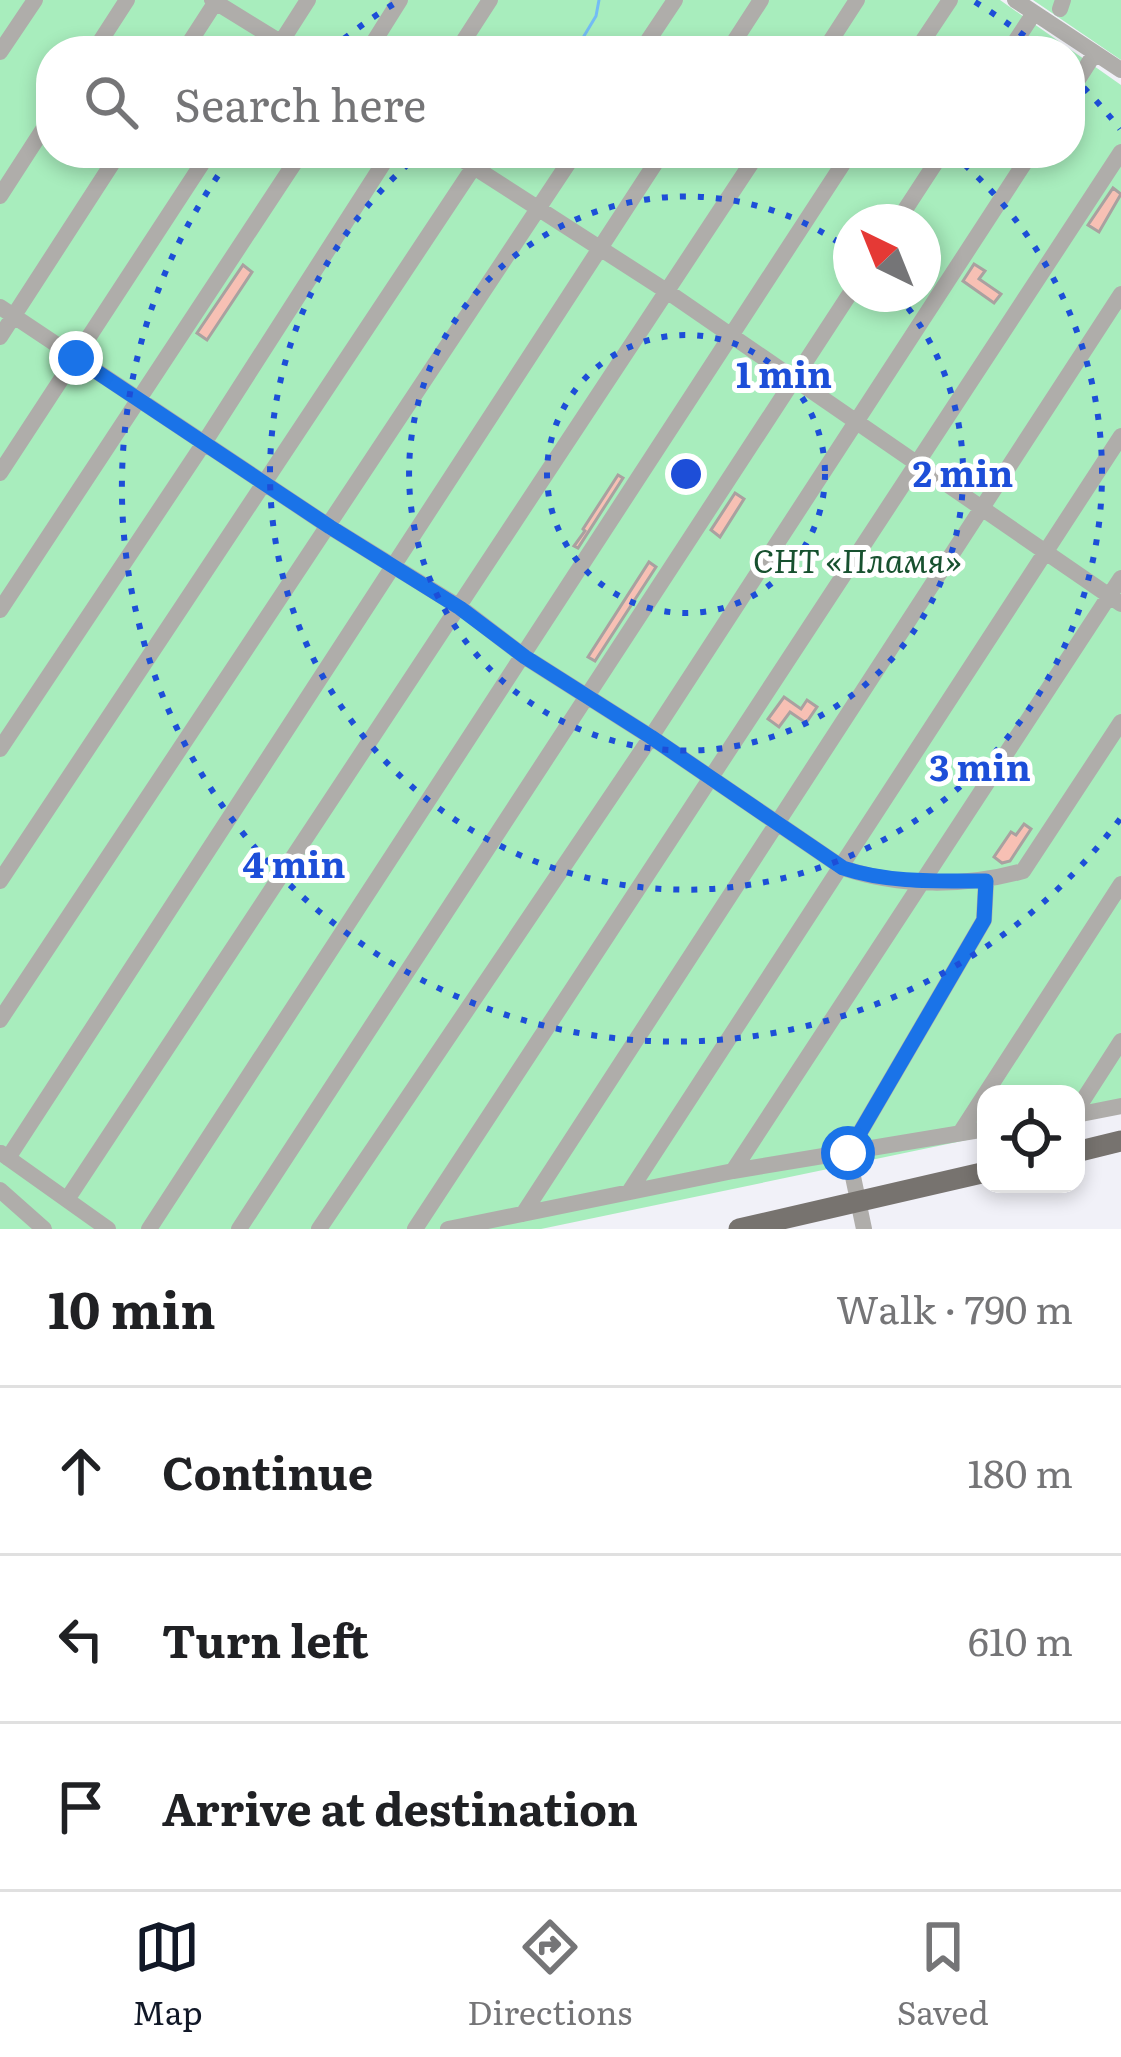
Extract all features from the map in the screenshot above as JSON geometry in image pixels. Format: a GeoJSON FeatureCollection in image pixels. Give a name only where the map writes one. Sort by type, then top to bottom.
{"type":"FeatureCollection","features":[{"type":"Feature","properties":{"kind":"main road"},"geometry":{"type":"LineString","coordinates":[[1085,1150],[1121,1142]]}},
{"type":"Feature","properties":{"kind":"main road"},"geometry":{"type":"LineString","coordinates":[[739,1229],[977,1174]]}},
{"type":"Feature","properties":{"kind":"street"},"geometry":{"type":"LineString","coordinates":[[0,52],[35,0]]}},
{"type":"Feature","properties":{"kind":"street"},"geometry":{"type":"LineString","coordinates":[[104,36],[127,0]]}},
{"type":"Feature","properties":{"kind":"street"},"geometry":{"type":"LineString","coordinates":[[290,36],[308,0]]}},
{"type":"Feature","properties":{"kind":"street"},"geometry":{"type":"LineString","coordinates":[[377,36],[400,0]]}},
{"type":"Feature","properties":{"kind":"street"},"geometry":{"type":"LineString","coordinates":[[467,36],[490,0]]}},
{"type":"Feature","properties":{"kind":"street"},"geometry":{"type":"LineString","coordinates":[[651,36],[675,0]]}},
{"type":"Feature","properties":{"kind":"street"},"geometry":{"type":"LineString","coordinates":[[738,36],[761,0]]}},
{"type":"Feature","properties":{"kind":"street"},"geometry":{"type":"LineString","coordinates":[[834,36],[857,0]]}},
{"type":"Feature","properties":{"kind":"street"},"geometry":{"type":"LineString","coordinates":[[926,36],[950,0]]}},
{"type":"Feature","properties":{"kind":"street"},"geometry":{"type":"LineString","coordinates":[[1016,0],[1068,36]]}},
{"type":"Feature","properties":{"kind":"street"},"geometry":{"type":"LineString","coordinates":[[193,36],[215,1],[266,36]]}},
{"type":"Feature","properties":{"kind":"street"},"geometry":{"type":"LineString","coordinates":[[1019,36],[1034,14]]}},
{"type":"Feature","properties":{"kind":"street"},"geometry":{"type":"LineString","coordinates":[[1085,47],[1121,70]]}},
{"type":"Feature","properties":{"kind":"street"},"geometry":{"type":"LineString","coordinates":[[1085,69],[1095,53]]}},
{"type":"Feature","properties":{"kind":"street"},"geometry":{"type":"LineString","coordinates":[[0,196],[36,140]]}},
{"type":"Feature","properties":{"kind":"street"},"geometry":{"type":"LineString","coordinates":[[415,1229],[1121,152]]}},
{"type":"Feature","properties":{"kind":"street"},"geometry":{"type":"LineString","coordinates":[[0,337],[7,312],[108,168]]}},
{"type":"Feature","properties":{"kind":"street"},"geometry":{"type":"LineString","coordinates":[[0,473],[199,168]]}},
{"type":"Feature","properties":{"kind":"street"},"geometry":{"type":"LineString","coordinates":[[0,610],[291,168]]}},
{"type":"Feature","properties":{"kind":"street"},"geometry":{"type":"LineString","coordinates":[[0,749],[380,168]]}},
{"type":"Feature","properties":{"kind":"street"},"geometry":{"type":"LineString","coordinates":[[0,881],[473,168]]}},
{"type":"Feature","properties":{"kind":"street"},"geometry":{"type":"LineString","coordinates":[[489,168],[1115,600]]}},
{"type":"Feature","properties":{"kind":"street"},"geometry":{"type":"LineString","coordinates":[[0,1020],[565,168]]}},
{"type":"Feature","properties":{"kind":"street"},"geometry":{"type":"LineString","coordinates":[[108,1229],[4,1155],[652,168]]}},
{"type":"Feature","properties":{"kind":"street"},"geometry":{"type":"LineString","coordinates":[[68,1198],[748,168]]}},
{"type":"Feature","properties":{"kind":"street"},"geometry":{"type":"LineString","coordinates":[[149,1229],[840,168]]}},
{"type":"Feature","properties":{"kind":"street"},"geometry":{"type":"LineString","coordinates":[[909,204],[932,168]]}},
{"type":"Feature","properties":{"kind":"street"},"geometry":{"type":"LineString","coordinates":[[320,1229],[651,737],[1021,168]]}},
{"type":"Feature","properties":{"kind":"street"},"geometry":{"type":"LineString","coordinates":[[523,1214],[1121,294]]}},
{"type":"Feature","properties":{"kind":"street"},"geometry":{"type":"LineString","coordinates":[[7,312],[460,608],[525,657],[843,868],[922,881],[986,881],[1023,871],[1121,722]]}},
{"type":"Feature","properties":{"kind":"street"},"geometry":{"type":"LineString","coordinates":[[239,1229],[838,312]]}},
{"type":"Feature","properties":{"kind":"street"},"geometry":{"type":"LineString","coordinates":[[629,1192],[1121,436]]}},
{"type":"Feature","properties":{"kind":"street"},"geometry":{"type":"LineString","coordinates":[[733,1171],[922,881],[1115,600],[1121,578]]}},
{"type":"Feature","properties":{"kind":"street"},"geometry":{"type":"LineString","coordinates":[[864,1229],[848,1153],[984,920],[986,881]]}},
{"type":"Feature","properties":{"kind":"street"},"geometry":{"type":"LineString","coordinates":[[960,1133],[1121,884]]}},
{"type":"Feature","properties":{"kind":"street"},"geometry":{"type":"LineString","coordinates":[[1085,1099],[1121,1041]]}},
{"type":"Feature","properties":{"kind":"street"},"geometry":{"type":"LineString","coordinates":[[1085,1112],[1121,1106]]}},
{"type":"Feature","properties":{"kind":"street"},"geometry":{"type":"LineString","coordinates":[[448,1229],[733,1171],[977,1130]]}},
{"type":"Feature","properties":{"kind":"street"},"geometry":{"type":"LineString","coordinates":[[0,1190],[44,1229]]}},
{"type":"Feature","properties":{"kind":"green space","name":"СНТ «Пламя»"},"geometry":{"type":"Polygon","coordinates":[[[0,0],[1000,0],[1051,36],[36,36],[36,168],[1085,168],[1085,60],[1121,85],[1121,1106],[1085,1113],[1085,1085],[977,1085],[977,1138],[541,1229],[0,1229],[0,0]]]}},
{"type":"Feature","properties":{"kind":"green space"},"geometry":{"type":"Polygon","coordinates":[[[1033,0],[1121,0],[1121,60],[1033,0]]]}},
{"type":"Feature","properties":{"kind":"building"},"geometry":{"type":"Polygon","coordinates":[[[1113,188],[1121,194],[1099,232],[1088,225],[1113,188]]]}},
{"type":"Feature","properties":{"kind":"building"},"geometry":{"type":"Polygon","coordinates":[[[974,264],[985,271],[979,279],[1001,294],[994,303],[963,281],[974,264]]]}},
{"type":"Feature","properties":{"kind":"building"},"geometry":{"type":"Polygon","coordinates":[[[243,265],[252,272],[207,340],[197,333],[243,265]]]}},
{"type":"Feature","properties":{"kind":"building"},"geometry":{"type":"Polygon","coordinates":[[[618,475],[623,478],[578,548],[574,546],[585,531],[618,475]]]}},
{"type":"Feature","properties":{"kind":"building"},"geometry":{"type":"Polygon","coordinates":[[[735,493],[744,499],[720,537],[711,530],[735,493]]]}},
{"type":"Feature","properties":{"kind":"building"},"geometry":{"type":"Polygon","coordinates":[[[649,562],[656,567],[595,661],[588,657],[649,562]]]}},
{"type":"Feature","properties":{"kind":"building"},"geometry":{"type":"Polygon","coordinates":[[[784,697],[801,709],[807,700],[817,707],[806,723],[790,712],[779,727],[768,719],[784,697]]]}},
{"type":"Feature","properties":{"kind":"building"},"geometry":{"type":"Polygon","coordinates":[[[1024,824],[1031,829],[1010,861],[1002,863],[994,857],[1011,832],[1016,835],[1024,824]]]}},
{"type":"Feature","properties":{"kind":"waterway"},"geometry":{"type":"LineString","coordinates":[[584,36],[599,0]]}},
{"type":"Feature","properties":{"kind":"route"},"geometry":{"type":"LineString","coordinates":[[76,358],[460,608],[525,657],[843,868],[922,881],[986,881],[984,920],[848,1153]]}}]}
